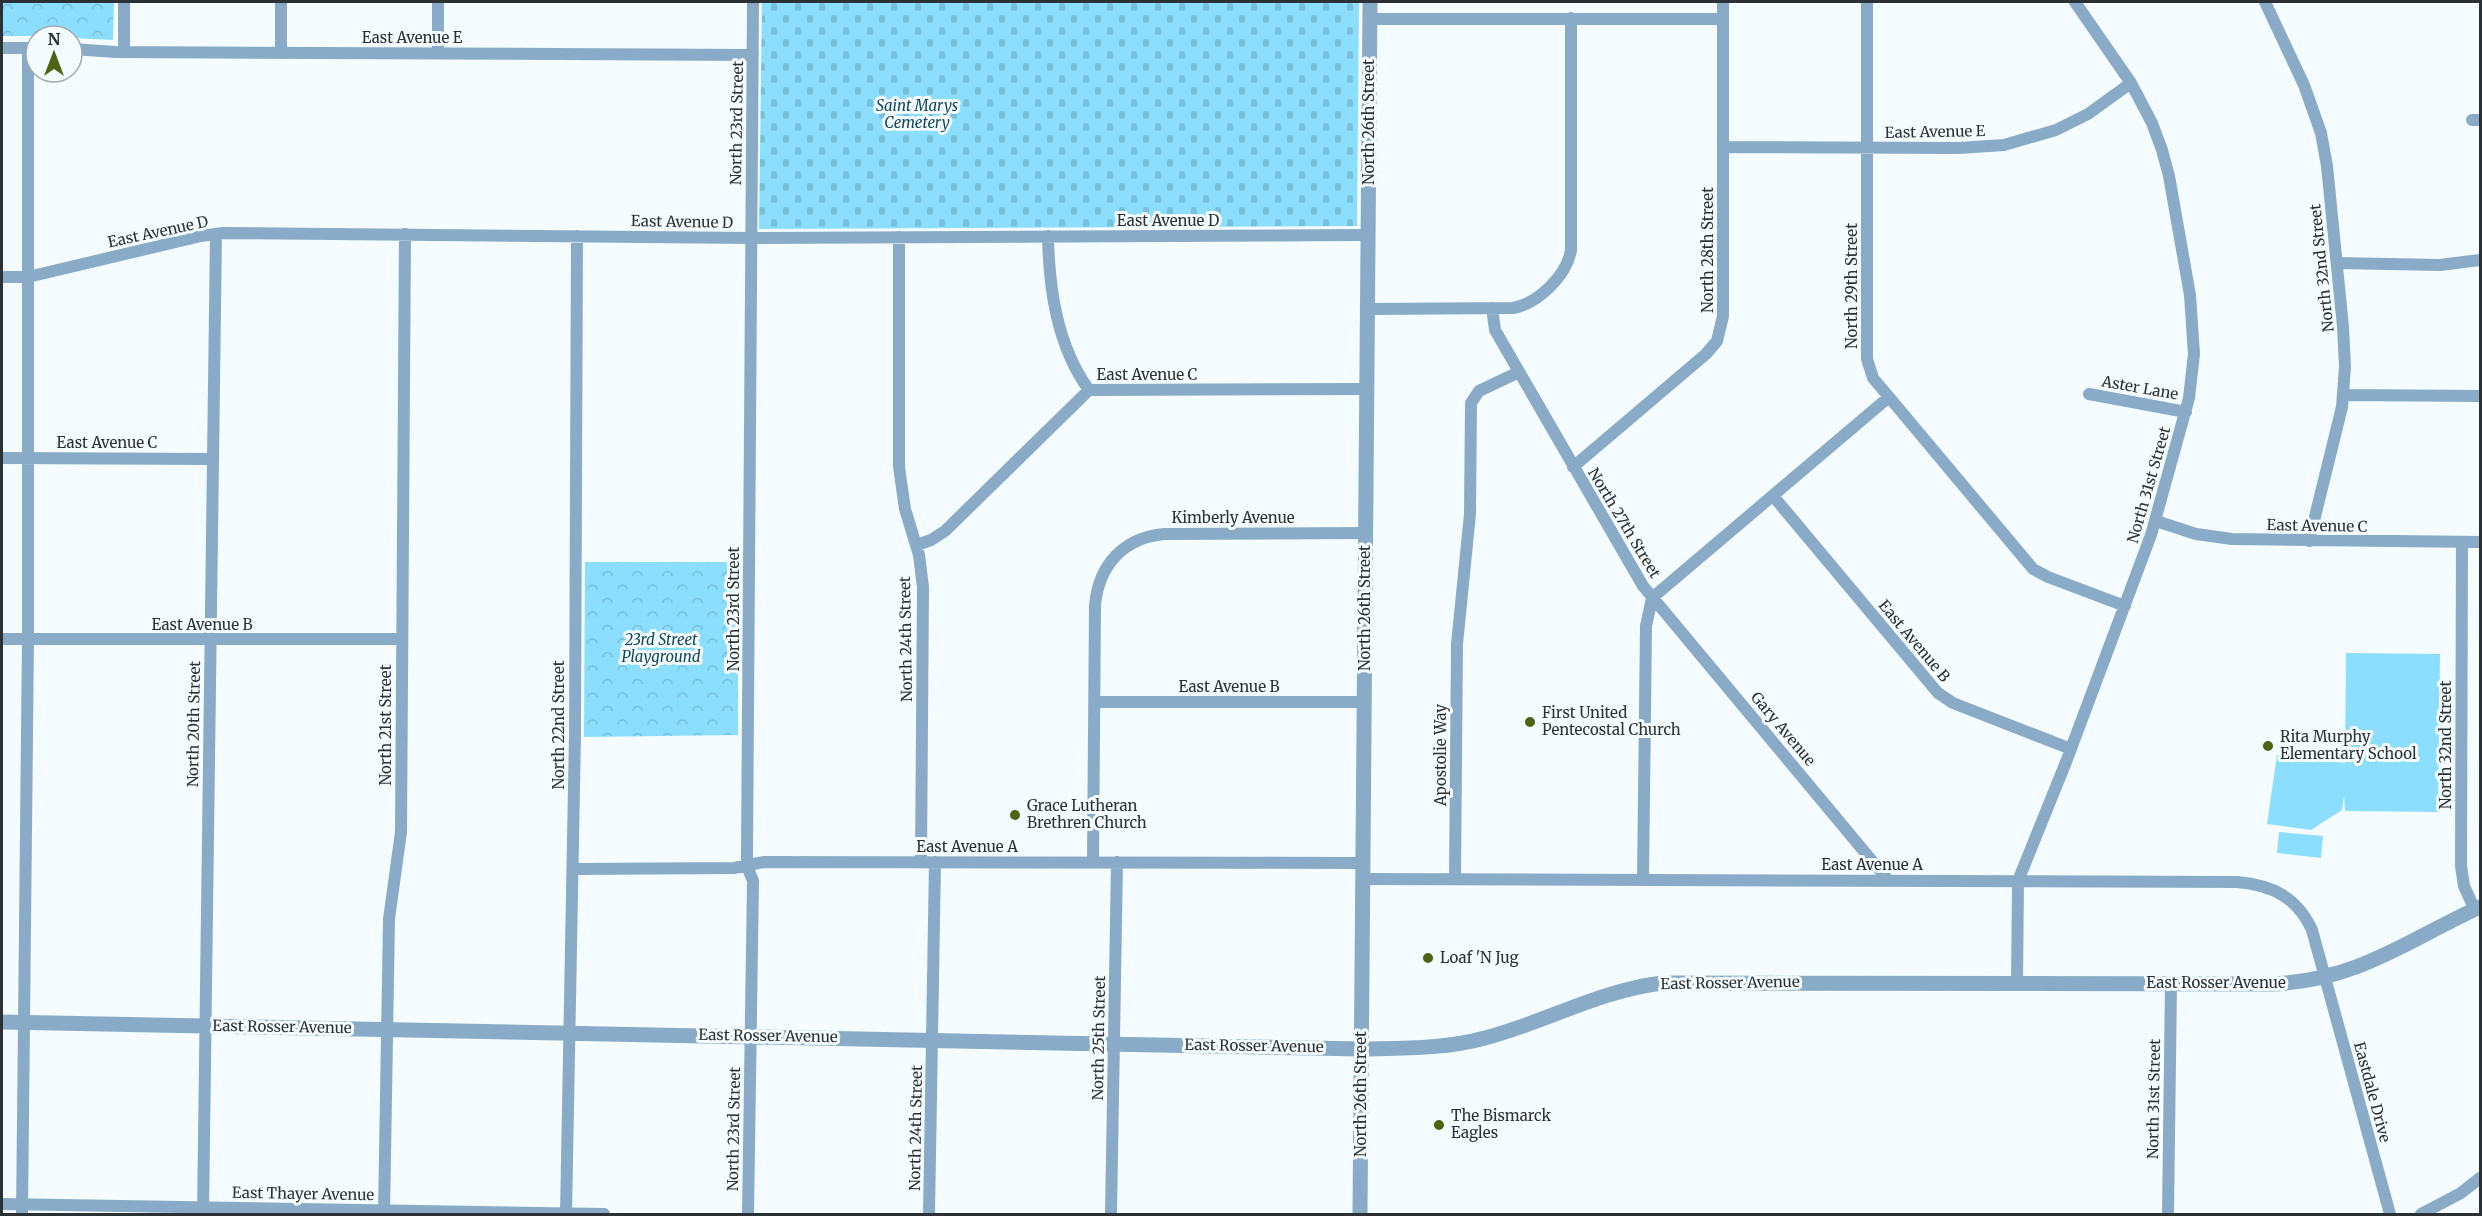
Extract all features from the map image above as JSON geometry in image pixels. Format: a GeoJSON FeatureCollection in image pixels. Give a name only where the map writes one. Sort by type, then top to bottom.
{"type":"FeatureCollection","features":[{"type":"Feature","properties":{"kind":"street"},"geometry":{"type":"LineString","coordinates":[[124,2],[124,52]]}},
{"type":"Feature","properties":{"kind":"street"},"geometry":{"type":"LineString","coordinates":[[281,2],[281,53]]}},
{"type":"Feature","properties":{"kind":"street"},"geometry":{"type":"LineString","coordinates":[[438,2],[438,53]]}},
{"type":"Feature","properties":{"kind":"street","name":"North 23rd Street"},"geometry":{"type":"LineString","coordinates":[[748,1215],[753,881],[747,866],[753,2]]}},
{"type":"Feature","properties":{"kind":"street","name":"North 26th Street"},"geometry":{"type":"LineString","coordinates":[[1360,1215],[1370,2]]}},
{"type":"Feature","properties":{"kind":"street","name":"North 28th Street"},"geometry":{"type":"LineString","coordinates":[[1573,467],[1706,354],[1717,341],[1723,316],[1723,2]]}},
{"type":"Feature","properties":{"kind":"street","name":"North 29th Street"},"geometry":{"type":"LineString","coordinates":[[1867,2],[1867,360],[1873,378],[1889,397]]}},
{"type":"Feature","properties":{"kind":"street","name":"North 31st Street"},"geometry":{"type":"LineString","coordinates":[[2017,983],[2018,881],[2071,749],[2156,521],[2186,412],[2194,354],[2190,295],[2166,162],[2152,123],[2131,83],[2075,2]]}},
{"type":"Feature","properties":{"kind":"street","name":"North 32nd Street"},"geometry":{"type":"LineString","coordinates":[[2265,2],[2304,85],[2321,133],[2327,166],[2345,353],[2343,396],[2337,433],[2309,541]]}},
{"type":"Feature","properties":{"kind":"street"},"geometry":{"type":"LineString","coordinates":[[1367,309],[1513,308],[1530,302],[1555,281],[1567,266],[1571,250],[1571,18]]}},
{"type":"Feature","properties":{"kind":"street"},"geometry":{"type":"LineString","coordinates":[[1370,19],[1723,19]]}},
{"type":"Feature","properties":{"kind":"street"},"geometry":{"type":"LineString","coordinates":[[2,48],[24,48]]}},
{"type":"Feature","properties":{"kind":"street","name":"East Avenue E"},"geometry":{"type":"LineString","coordinates":[[84,50],[124,52],[753,55]]}},
{"type":"Feature","properties":{"kind":"street","name":"East Avenue E"},"geometry":{"type":"LineString","coordinates":[[1723,147],[1972,147],[2022,141],[2071,123],[2131,83]]}},
{"type":"Feature","properties":{"kind":"street"},"geometry":{"type":"LineString","coordinates":[[22,1209],[31,84]]}},
{"type":"Feature","properties":{"kind":"street","name":"East Avenue D"},"geometry":{"type":"LineString","coordinates":[[2,276],[28,276],[216,234],[751,238],[1367,235]]}},
{"type":"Feature","properties":{"kind":"street","name":"North 20th Street"},"geometry":{"type":"LineString","coordinates":[[203,1211],[216,234]]}},
{"type":"Feature","properties":{"kind":"street","name":"North 21st Street"},"geometry":{"type":"LineString","coordinates":[[384,1212],[389,919],[401,832],[405,234]]}},
{"type":"Feature","properties":{"kind":"street","name":"North 22nd Street"},"geometry":{"type":"LineString","coordinates":[[566,1214],[573,869],[578,236]]}},
{"type":"Feature","properties":{"kind":"street"},"geometry":{"type":"LineString","coordinates":[[1048,236],[1050,281],[1055,311],[1077,372],[1089,390]]}},
{"type":"Feature","properties":{"kind":"street","name":"North 24th Street"},"geometry":{"type":"LineString","coordinates":[[899,237],[899,468],[905,509],[917,545],[923,588],[921,862]]}},
{"type":"Feature","properties":{"kind":"street"},"geometry":{"type":"LineString","coordinates":[[2337,264],[2440,265],[2481,260]]}},
{"type":"Feature","properties":{"kind":"street","name":"North 27th Street"},"geometry":{"type":"LineString","coordinates":[[1492,308],[1495,330],[1573,467],[1652,598],[1646,626],[1643,879]]}},
{"type":"Feature","properties":{"kind":"street","name":"Apostolie Way"},"geometry":{"type":"LineString","coordinates":[[1455,879],[1458,632],[1470,503],[1473,398],[1479,391],[1519,372]]}},
{"type":"Feature","properties":{"kind":"street","name":"East Avenue C"},"geometry":{"type":"LineString","coordinates":[[917,545],[945,531],[1089,390],[1367,389]]}},
{"type":"Feature","properties":{"kind":"street","name":"Aster Lane"},"geometry":{"type":"LineString","coordinates":[[2089,394],[2186,412]]}},
{"type":"Feature","properties":{"kind":"street"},"geometry":{"type":"LineString","coordinates":[[2343,396],[2481,396]]}},
{"type":"Feature","properties":{"kind":"street"},"geometry":{"type":"LineString","coordinates":[[1652,598],[1774,497],[1889,397],[2033,569],[2048,577],[2125,606]]}},
{"type":"Feature","properties":{"kind":"street","name":"East Avenue C"},"geometry":{"type":"LineString","coordinates":[[2,458],[212,459]]}},
{"type":"Feature","properties":{"kind":"street","name":"East Avenue B"},"geometry":{"type":"LineString","coordinates":[[1774,497],[1938,693],[1953,703],[2071,749]]}},
{"type":"Feature","properties":{"kind":"street","name":"East Avenue C"},"geometry":{"type":"LineString","coordinates":[[2156,521],[2207,537],[2309,541],[2481,542]]}},
{"type":"Feature","properties":{"kind":"street","name":"Kimberly Avenue"},"geometry":{"type":"LineString","coordinates":[[1095,702],[1096,595],[1110,561],[1128,545],[1139,539],[1164,534],[1365,532]]}},
{"type":"Feature","properties":{"kind":"street","name":"North 32nd Street"},"geometry":{"type":"LineString","coordinates":[[2462,542],[2461,866],[2464,886],[2478,908]]}},
{"type":"Feature","properties":{"kind":"street","name":"Gary Avenue"},"geometry":{"type":"LineString","coordinates":[[1652,598],[1888,880]]}},
{"type":"Feature","properties":{"kind":"street","name":"East Avenue B"},"geometry":{"type":"LineString","coordinates":[[2,639],[402,639]]}},
{"type":"Feature","properties":{"kind":"street"},"geometry":{"type":"LineString","coordinates":[[1093,862],[1095,702]]}},
{"type":"Feature","properties":{"kind":"street","name":"East Avenue B"},"geometry":{"type":"LineString","coordinates":[[1095,702],[1364,702]]}},
{"type":"Feature","properties":{"kind":"street","name":"East Avenue A"},"geometry":{"type":"LineString","coordinates":[[573,869],[734,868],[764,862],[1362,863]]}},
{"type":"Feature","properties":{"kind":"street","name":"North 24th Street"},"geometry":{"type":"LineString","coordinates":[[929,1215],[935,862]]}},
{"type":"Feature","properties":{"kind":"street","name":"North 25th Street"},"geometry":{"type":"LineString","coordinates":[[1111,1215],[1117,862]]}},
{"type":"Feature","properties":{"kind":"street","name":"East Avenue A"},"geometry":{"type":"LineString","coordinates":[[1362,879],[2237,882],[2264,886],[2288,897],[2307,919],[2316,940],[2326,977]]}},
{"type":"Feature","properties":{"kind":"street","name":"East Rosser Avenue"},"geometry":{"type":"LineString","coordinates":[[2,1022],[1361,1048],[1433,1047],[1475,1040],[1520,1027],[1607,993],[1662,983],[2274,984],[2326,977],[2384,957],[2478,908]]}},
{"type":"Feature","properties":{"kind":"street","name":"Eastdale Drive"},"geometry":{"type":"LineString","coordinates":[[2326,977],[2390,1215]]}},
{"type":"Feature","properties":{"kind":"street","name":"North 31st Street"},"geometry":{"type":"LineString","coordinates":[[2168,1215],[2170,983]]}},
{"type":"Feature","properties":{"kind":"street"},"geometry":{"type":"LineString","coordinates":[[2421,1215],[2461,1193],[2481,1178]]}},
{"type":"Feature","properties":{"kind":"street","name":"East Thayer Avenue"},"geometry":{"type":"LineString","coordinates":[[2,1204],[22,1209],[604,1215]]}},
{"type":"Feature","properties":{"kind":"green space"},"geometry":{"type":"Polygon","coordinates":[[[2,2],[114,2],[113,40],[84,39],[84,24],[24,24],[24,36],[2,36],[2,2]]]}},
{"type":"Feature","properties":{"kind":"green space","name":"Saint Marys Cemetery"},"geometry":{"type":"Polygon","coordinates":[[[762,2],[1359,2],[1357,226],[759,229],[762,2]]]}},
{"type":"Feature","properties":{"kind":"green space","name":"23rd Street Playground"},"geometry":{"type":"Polygon","coordinates":[[[585,562],[738,562],[738,735],[584,737],[585,562]]]}},
{"type":"Feature","properties":{"kind":"green space"},"geometry":{"type":"Polygon","coordinates":[[[2346,653],[2440,654],[2438,812],[2345,811],[2344,796],[2342,810],[2311,830],[2267,824],[2277,755],[2345,763],[2346,653]]]}},
{"type":"Feature","properties":{"kind":"green space"},"geometry":{"type":"Polygon","coordinates":[[[2279,832],[2323,836],[2321,858],[2277,853],[2279,832]]]}},
{"type":"Feature","properties":{"kind":"place","name":"First United Pentecostal Church"},"geometry":{"type":"Point","coordinates":[1530,722]}},
{"type":"Feature","properties":{"kind":"place","name":"Rita Murphy Elementary School"},"geometry":{"type":"Point","coordinates":[2268,746]}},
{"type":"Feature","properties":{"kind":"place","name":"Grace Lutheran Brethren Church"},"geometry":{"type":"Point","coordinates":[1015,815]}},
{"type":"Feature","properties":{"kind":"place","name":"Loaf 'N Jug"},"geometry":{"type":"Point","coordinates":[1428,958]}},
{"type":"Feature","properties":{"kind":"place","name":"The Bismarck Eagles"},"geometry":{"type":"Point","coordinates":[1439,1125]}}]}
